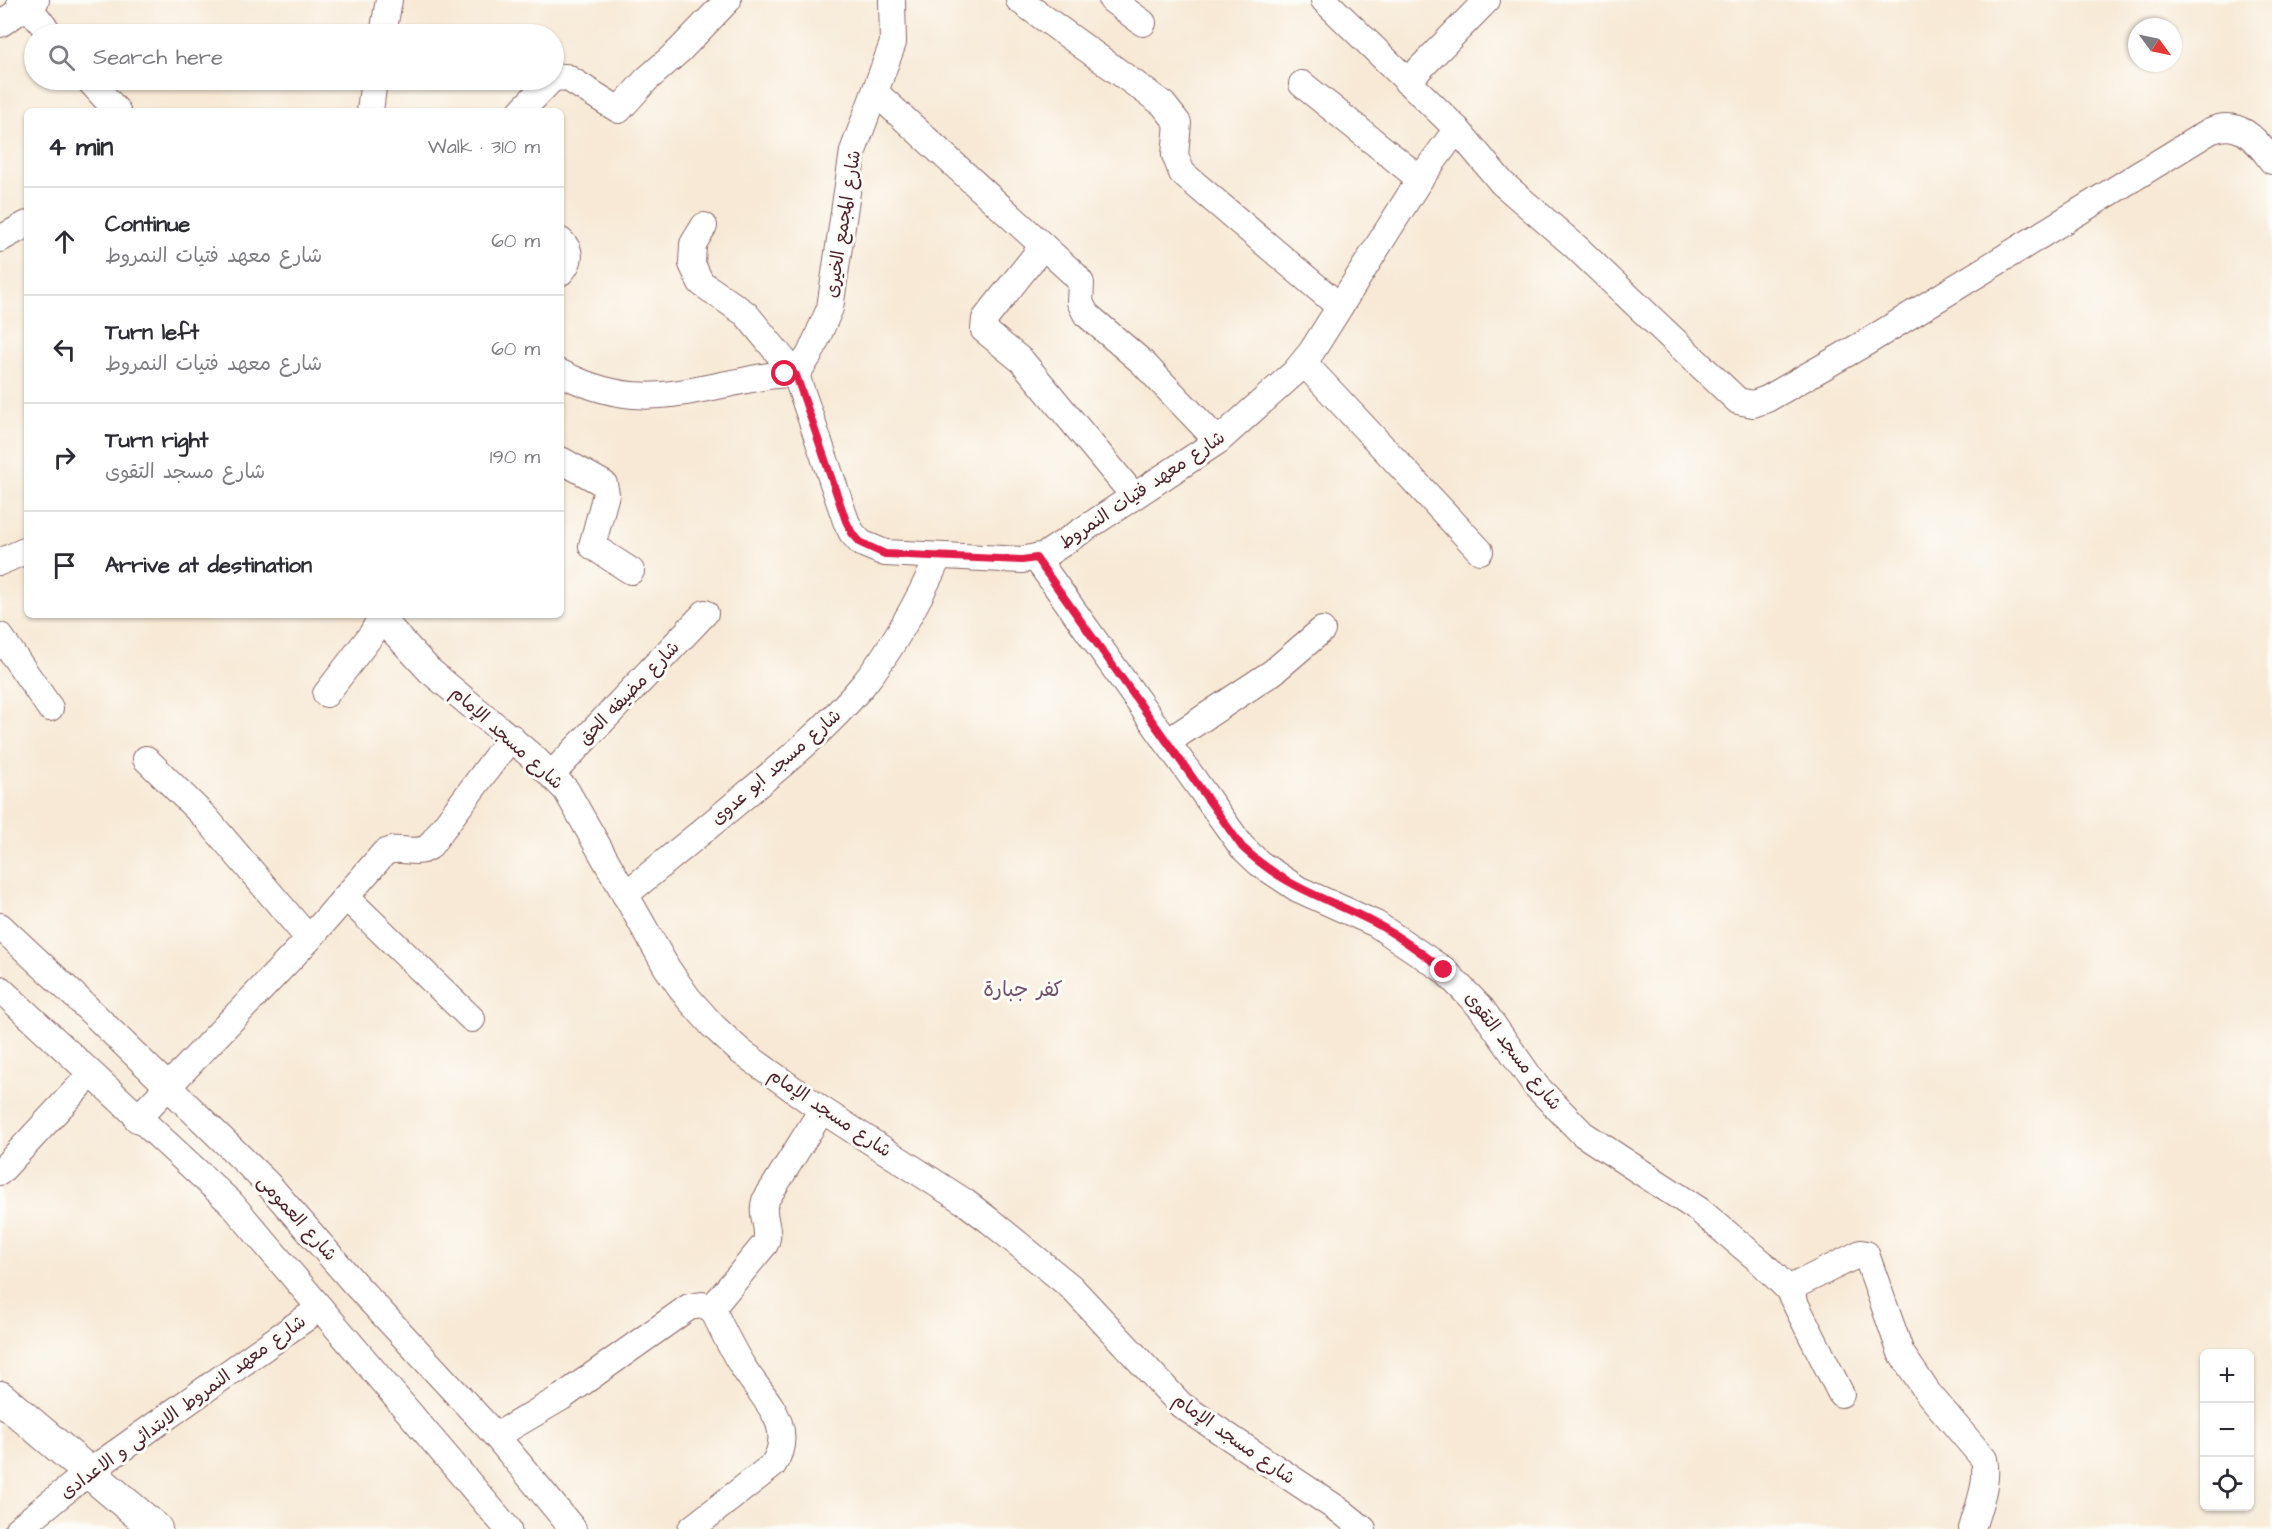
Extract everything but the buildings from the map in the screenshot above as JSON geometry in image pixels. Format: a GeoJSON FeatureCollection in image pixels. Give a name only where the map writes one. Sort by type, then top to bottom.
{"type":"FeatureCollection","features":[{"type":"Feature","properties":{"kind":"street"},"geometry":{"type":"LineString","coordinates":[[385,24],[389,0]]}},
{"type":"Feature","properties":{"kind":"street"},"geometry":{"type":"LineString","coordinates":[[564,77],[619,110],[646,80],[680,50],[728,0]]}},
{"type":"Feature","properties":{"kind":"street","name":"شارع المجمع الخيرى"},"geometry":{"type":"LineString","coordinates":[[796,375],[810,354],[830,308],[854,151],[893,43],[892,0]]}},
{"type":"Feature","properties":{"kind":"street"},"geometry":{"type":"LineString","coordinates":[[1019,0],[1163,104],[1178,123],[1174,155],[1182,173],[1339,306]]}},
{"type":"Feature","properties":{"kind":"street"},"geometry":{"type":"LineString","coordinates":[[1112,0],[1143,23]]}},
{"type":"Feature","properties":{"kind":"street"},"geometry":{"type":"LineString","coordinates":[[1324,0],[1457,129],[1503,183],[1576,247],[1738,401],[1746,404],[1767,399],[1868,342],[1991,267],[2094,200],[2210,131],[2223,125],[2236,128],[2248,134],[2272,161]]}},
{"type":"Feature","properties":{"kind":"street"},"geometry":{"type":"LineString","coordinates":[[1407,82],[1487,0]]}},
{"type":"Feature","properties":{"kind":"street"},"geometry":{"type":"LineString","coordinates":[[0,24],[28,2],[43,24]]}},
{"type":"Feature","properties":{"kind":"street"},"geometry":{"type":"LineString","coordinates":[[1302,84],[1420,179]]}},
{"type":"Feature","properties":{"kind":"street"},"geometry":{"type":"LineString","coordinates":[[98,90],[114,108]]}},
{"type":"Feature","properties":{"kind":"street"},"geometry":{"type":"LineString","coordinates":[[370,108],[373,90]]}},
{"type":"Feature","properties":{"kind":"street"},"geometry":{"type":"LineString","coordinates":[[524,108],[541,90]]}},
{"type":"Feature","properties":{"kind":"street"},"geometry":{"type":"LineString","coordinates":[[876,93],[1081,283],[1080,302],[1086,314],[1142,362],[1218,441]]}},
{"type":"Feature","properties":{"kind":"street","name":"شارع معهد فتيات النمروط"},"geometry":{"type":"LineString","coordinates":[[704,226],[693,244],[692,264],[701,283],[746,314],[796,375],[852,533],[872,550],[885,554],[1022,560],[1036,558],[1054,550],[1218,441],[1304,363],[1420,179],[1457,129]]}},
{"type":"Feature","properties":{"kind":"street"},"geometry":{"type":"LineString","coordinates":[[0,239],[24,226]]}},
{"type":"Feature","properties":{"kind":"street"},"geometry":{"type":"LineString","coordinates":[[564,244],[570,257],[564,269]]}},
{"type":"Feature","properties":{"kind":"street"},"geometry":{"type":"LineString","coordinates":[[1042,246],[985,319],[984,330],[1022,362],[1134,496]]}},
{"type":"Feature","properties":{"kind":"street"},"geometry":{"type":"LineString","coordinates":[[1304,363],[1480,551]]}},
{"type":"Feature","properties":{"kind":"street"},"geometry":{"type":"LineString","coordinates":[[564,374],[608,393],[639,396],[670,395],[774,375],[796,375]]}},
{"type":"Feature","properties":{"kind":"street"},"geometry":{"type":"LineString","coordinates":[[564,462],[604,484],[606,494],[592,546],[631,571]]}},
{"type":"Feature","properties":{"kind":"street"},"geometry":{"type":"LineString","coordinates":[[0,562],[24,551]]}},
{"type":"Feature","properties":{"kind":"street","name":"شارع مسجد ابو عدوى"},"geometry":{"type":"LineString","coordinates":[[625,895],[795,755],[831,722],[892,646],[917,604],[939,556]]}},
{"type":"Feature","properties":{"kind":"street","name":"شارع مسجد التقوى"},"geometry":{"type":"LineString","coordinates":[[1036,558],[1227,830],[1259,863],[1298,889],[1376,924],[1444,970],[1482,1009],[1536,1086],[1583,1134],[1699,1210],[1752,1254],[1788,1288],[1841,1394]]}},
{"type":"Feature","properties":{"kind":"street","name":"شارع مضيفه الحق"},"geometry":{"type":"LineString","coordinates":[[552,774],[705,613]]}},
{"type":"Feature","properties":{"kind":"street"},"geometry":{"type":"LineString","coordinates":[[326,694],[372,634],[380,618]]}},
{"type":"Feature","properties":{"kind":"street","name":"شارع مسجد الإمام"},"geometry":{"type":"LineString","coordinates":[[383,618],[429,670],[552,774],[580,812],[667,968],[712,1026],[740,1051],[822,1110],[965,1202],[990,1221],[1071,1287],[1181,1405],[1342,1512],[1363,1529]]}},
{"type":"Feature","properties":{"kind":"street"},"geometry":{"type":"LineString","coordinates":[[1167,742],[1273,672],[1322,630]]}},
{"type":"Feature","properties":{"kind":"street"},"geometry":{"type":"LineString","coordinates":[[0,636],[50,708]]}},
{"type":"Feature","properties":{"kind":"street"},"geometry":{"type":"LineString","coordinates":[[138,1119],[309,939],[389,850],[416,853],[429,847],[511,737]]}},
{"type":"Feature","properties":{"kind":"street"},"geometry":{"type":"LineString","coordinates":[[146,759],[206,818],[309,939]]}},
{"type":"Feature","properties":{"kind":"street"},"geometry":{"type":"LineString","coordinates":[[346,897],[472,1019]]}},
{"type":"Feature","properties":{"kind":"street","name":"شارع العمومى"},"geometry":{"type":"LineString","coordinates":[[0,926],[267,1183],[354,1283],[496,1436],[573,1529]]}},
{"type":"Feature","properties":{"kind":"street"},"geometry":{"type":"LineString","coordinates":[[0,989],[90,1076],[231,1203],[508,1529]]}},
{"type":"Feature","properties":{"kind":"street"},"geometry":{"type":"LineString","coordinates":[[0,1172],[90,1076]]}},
{"type":"Feature","properties":{"kind":"street"},"geometry":{"type":"LineString","coordinates":[[712,1308],[765,1244],[768,1232],[763,1212],[765,1201],[822,1110]]}},
{"type":"Feature","properties":{"kind":"street"},"geometry":{"type":"LineString","coordinates":[[1788,1288],[1861,1253],[1866,1254],[1901,1353],[1928,1392],[1984,1459],[1987,1471],[1985,1483],[1972,1529]]}},
{"type":"Feature","properties":{"kind":"street"},"geometry":{"type":"LineString","coordinates":[[496,1436],[562,1397],[689,1307],[702,1305],[712,1308],[745,1370],[780,1422],[782,1452],[773,1465],[690,1529]]}},
{"type":"Feature","properties":{"kind":"street","name":"شارع معهد النمروط الابتدائى و الاعدادى"},"geometry":{"type":"LineString","coordinates":[[18,1529],[89,1472],[320,1308]]}},
{"type":"Feature","properties":{"kind":"street"},"geometry":{"type":"LineString","coordinates":[[0,1397],[156,1529]]}},
{"type":"Feature","properties":{"kind":"district","name":"كفر جبارة"},"geometry":{"type":"Point","coordinates":[1023,989]}},
{"type":"Feature","properties":{"kind":"route"},"geometry":{"type":"LineString","coordinates":[[785,374],[796,375],[846,521],[852,533],[861,543],[885,554],[1022,560],[1036,558],[1227,830],[1242,847],[1278,877],[1318,899],[1376,924],[1423,953],[1444,970]]}}]}
